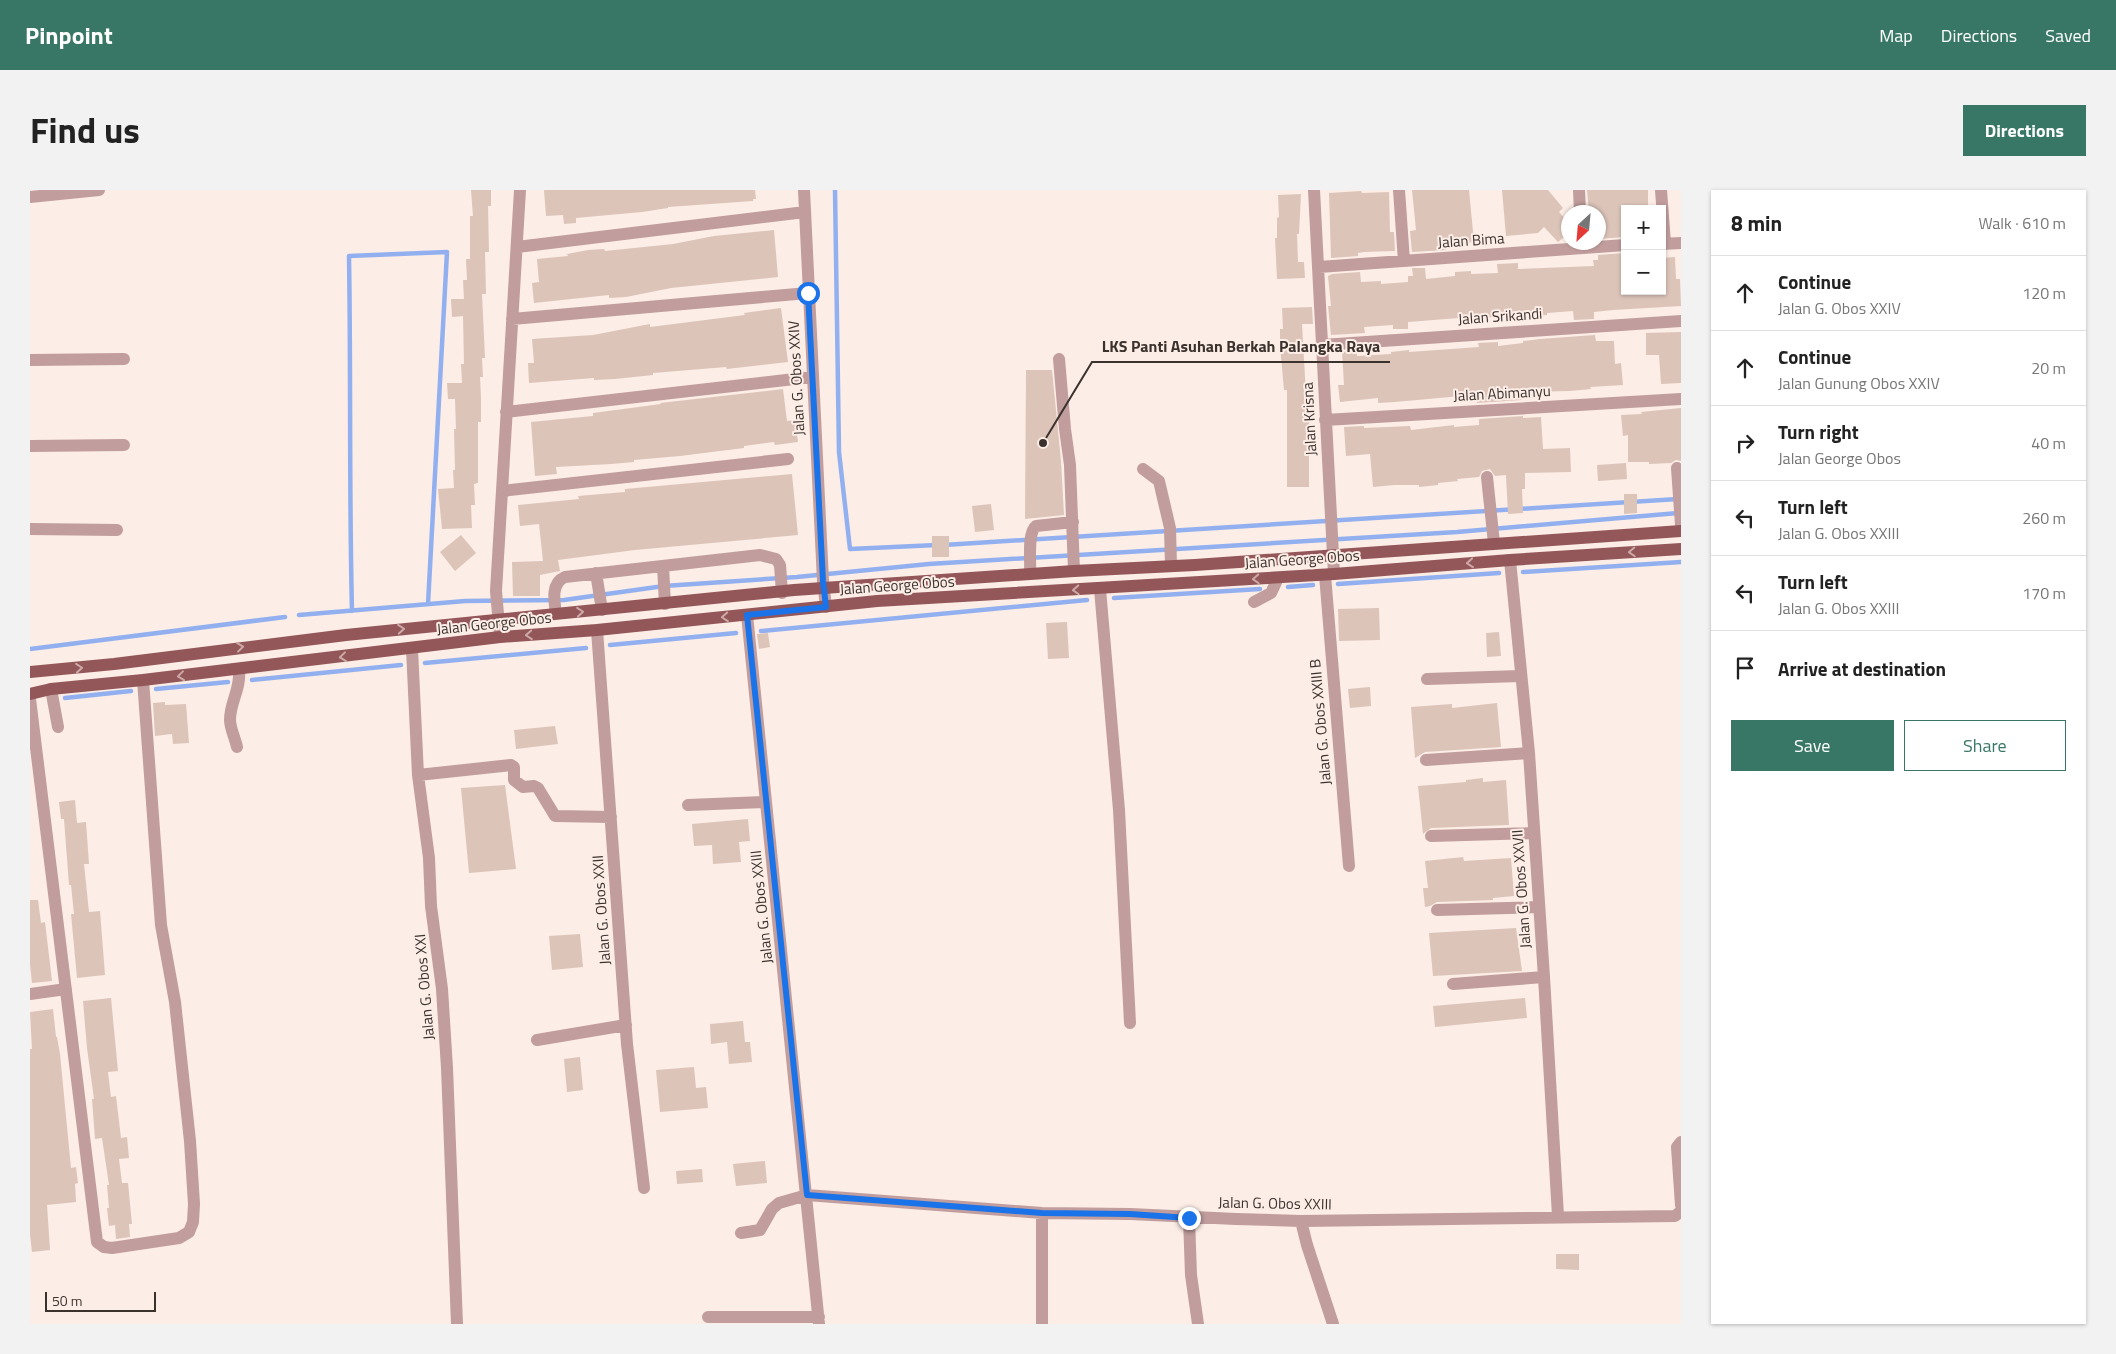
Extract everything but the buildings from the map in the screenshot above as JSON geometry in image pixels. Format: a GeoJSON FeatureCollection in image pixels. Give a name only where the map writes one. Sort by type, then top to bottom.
{"type":"FeatureCollection","features":[{"type":"Feature","properties":{"kind":"main road","name":"Jalan George Obos"},"geometry":{"type":"LineString","coordinates":[[30,672],[114,664],[346,635],[600,598],[665,604],[781,582],[823,585],[1031,562],[1074,560],[1171,566],[1332,552],[1493,534],[1681,531]]}},
{"type":"Feature","properties":{"kind":"main road","name":"Jalan George Obos"},"geometry":{"type":"LineString","coordinates":[[30,694],[51,689],[412,649],[500,637],[597,630],[657,622],[747,615],[877,601],[1278,578],[1681,549]]}},
{"type":"Feature","properties":{"kind":"street"},"geometry":{"type":"LineString","coordinates":[[30,197],[99,190]]}},
{"type":"Feature","properties":{"kind":"street"},"geometry":{"type":"LineString","coordinates":[[500,637],[496,591],[520,190]]}},
{"type":"Feature","properties":{"kind":"street","name":"Jalan G. Obos XXIV"},"geometry":{"type":"LineString","coordinates":[[804,190],[812,377],[823,585],[826,607]]}},
{"type":"Feature","properties":{"kind":"street","name":"Jalan Krisna"},"geometry":{"type":"LineString","coordinates":[[1314,190],[1332,552]]}},
{"type":"Feature","properties":{"kind":"street"},"geometry":{"type":"LineString","coordinates":[[1399,190],[1404,261]]}},
{"type":"Feature","properties":{"kind":"street"},"geometry":{"type":"LineString","coordinates":[[1579,190],[1580,205]]}},
{"type":"Feature","properties":{"kind":"street"},"geometry":{"type":"LineString","coordinates":[[1661,190],[1662,205]]}},
{"type":"Feature","properties":{"kind":"street"},"geometry":{"type":"LineString","coordinates":[[517,247],[805,212]]}},
{"type":"Feature","properties":{"kind":"street"},"geometry":{"type":"LineString","coordinates":[[1666,244],[1681,243]]}},
{"type":"Feature","properties":{"kind":"street","name":"Jalan Bima"},"geometry":{"type":"LineString","coordinates":[[1606,245],[1621,245]]}},
{"type":"Feature","properties":{"kind":"street","name":"Jalan Bima"},"geometry":{"type":"LineString","coordinates":[[1319,267],[1561,247]]}},
{"type":"Feature","properties":{"kind":"street"},"geometry":{"type":"LineString","coordinates":[[512,319],[808,293]]}},
{"type":"Feature","properties":{"kind":"street","name":"Jalan Srikandi"},"geometry":{"type":"LineString","coordinates":[[1322,344],[1681,321]]}},
{"type":"Feature","properties":{"kind":"street"},"geometry":{"type":"LineString","coordinates":[[30,360],[124,359]]}},
{"type":"Feature","properties":{"kind":"street"},"geometry":{"type":"LineString","coordinates":[[1059,359],[1070,465],[1074,560]]}},
{"type":"Feature","properties":{"kind":"street"},"geometry":{"type":"LineString","coordinates":[[506,412],[812,377]]}},
{"type":"Feature","properties":{"kind":"street","name":"Jalan Abimanyu"},"geometry":{"type":"LineString","coordinates":[[1325,420],[1681,399]]}},
{"type":"Feature","properties":{"kind":"street"},"geometry":{"type":"LineString","coordinates":[[30,446],[124,445]]}},
{"type":"Feature","properties":{"kind":"street"},"geometry":{"type":"LineString","coordinates":[[502,491],[788,460]]}},
{"type":"Feature","properties":{"kind":"street"},"geometry":{"type":"LineString","coordinates":[[1676,468],[1681,525]]}},
{"type":"Feature","properties":{"kind":"street"},"geometry":{"type":"LineString","coordinates":[[1143,469],[1159,481],[1170,528],[1171,566]]}},
{"type":"Feature","properties":{"kind":"street"},"geometry":{"type":"LineString","coordinates":[[1488,478],[1493,534]]}},
{"type":"Feature","properties":{"kind":"street"},"geometry":{"type":"LineString","coordinates":[[1031,562],[1031,532],[1036,526],[1073,522]]}},
{"type":"Feature","properties":{"kind":"street"},"geometry":{"type":"LineString","coordinates":[[30,529],[117,530]]}},
{"type":"Feature","properties":{"kind":"street","name":"Jalan G. Obos XXIII B"},"geometry":{"type":"LineString","coordinates":[[1332,552],[1329,574],[1349,866]]}},
{"type":"Feature","properties":{"kind":"street"},"geometry":{"type":"LineString","coordinates":[[555,604],[555,585],[560,579],[596,573],[760,555],[776,559],[781,582]]}},
{"type":"Feature","properties":{"kind":"street","name":"Jalan G. Obos XXVII"},"geometry":{"type":"LineString","coordinates":[[1510,560],[1529,754],[1558,1216]]}},
{"type":"Feature","properties":{"kind":"street"},"geometry":{"type":"LineString","coordinates":[[663,566],[665,604]]}},
{"type":"Feature","properties":{"kind":"street"},"geometry":{"type":"LineString","coordinates":[[596,573],[600,598]]}},
{"type":"Feature","properties":{"kind":"street"},"geometry":{"type":"LineString","coordinates":[[1254,602],[1271,593],[1278,578]]}},
{"type":"Feature","properties":{"kind":"street"},"geometry":{"type":"LineString","coordinates":[[1100,589],[1119,810],[1130,1023]]}},
{"type":"Feature","properties":{"kind":"street","name":"Jalan G. Obos XXIII"},"geometry":{"type":"LineString","coordinates":[[747,615],[819,1321]]}},
{"type":"Feature","properties":{"kind":"street","name":"Jalan G. Obos XXII"},"geometry":{"type":"LineString","coordinates":[[597,630],[626,1025],[644,1188]]}},
{"type":"Feature","properties":{"kind":"street","name":"Jalan G. Obos XXI"},"geometry":{"type":"LineString","coordinates":[[412,649],[418,775],[429,858],[431,906],[442,989],[457,1324]]}},
{"type":"Feature","properties":{"kind":"street"},"geometry":{"type":"LineString","coordinates":[[237,747],[230,720],[235,695],[240,683],[239,669]]}},
{"type":"Feature","properties":{"kind":"street"},"geometry":{"type":"LineString","coordinates":[[1427,679],[1520,676]]}},
{"type":"Feature","properties":{"kind":"street"},"geometry":{"type":"LineString","coordinates":[[30,699],[97,1242],[104,1247],[112,1248],[179,1238],[188,1232],[193,1222],[194,1204],[190,1141],[175,1002],[161,925],[143,680]]}},
{"type":"Feature","properties":{"kind":"street"},"geometry":{"type":"LineString","coordinates":[[51,689],[58,727]]}},
{"type":"Feature","properties":{"kind":"street"},"geometry":{"type":"LineString","coordinates":[[1426,760],[1529,754]]}},
{"type":"Feature","properties":{"kind":"street"},"geometry":{"type":"LineString","coordinates":[[418,775],[511,765],[514,767],[514,780],[523,787],[534,786],[538,788],[555,816],[611,817]]}},
{"type":"Feature","properties":{"kind":"street"},"geometry":{"type":"LineString","coordinates":[[688,805],[766,802]]}},
{"type":"Feature","properties":{"kind":"street"},"geometry":{"type":"LineString","coordinates":[[1431,836],[1533,833]]}},
{"type":"Feature","properties":{"kind":"street"},"geometry":{"type":"LineString","coordinates":[[1436,910],[1539,907]]}},
{"type":"Feature","properties":{"kind":"street"},"geometry":{"type":"LineString","coordinates":[[1453,984],[1544,978]]}},
{"type":"Feature","properties":{"kind":"street"},"geometry":{"type":"LineString","coordinates":[[30,994],[66,989]]}},
{"type":"Feature","properties":{"kind":"street"},"geometry":{"type":"LineString","coordinates":[[537,1040],[626,1025]]}},
{"type":"Feature","properties":{"kind":"street"},"geometry":{"type":"LineString","coordinates":[[1681,1142],[1678,1147],[1681,1205]]}},
{"type":"Feature","properties":{"kind":"street"},"geometry":{"type":"LineString","coordinates":[[741,1233],[760,1230],[772,1209],[779,1203],[807,1195]]}},
{"type":"Feature","properties":{"kind":"street","name":"Jalan G. Obos XXIII"},"geometry":{"type":"LineString","coordinates":[[807,1195],[1042,1213],[1130,1214],[1189,1218],[1302,1221],[1558,1216],[1675,1216],[1681,1211]]}},
{"type":"Feature","properties":{"kind":"street"},"geometry":{"type":"LineString","coordinates":[[1042,1213],[1042,1324]]}},
{"type":"Feature","properties":{"kind":"street"},"geometry":{"type":"LineString","coordinates":[[1189,1218],[1191,1275],[1198,1324]]}},
{"type":"Feature","properties":{"kind":"street"},"geometry":{"type":"LineString","coordinates":[[1302,1221],[1307,1245],[1333,1324]]}},
{"type":"Feature","properties":{"kind":"street"},"geometry":{"type":"LineString","coordinates":[[708,1317],[819,1321]]}},
{"type":"Feature","properties":{"kind":"waterway"},"geometry":{"type":"LineString","coordinates":[[835,190],[839,452],[850,549],[937,545]]}},
{"type":"Feature","properties":{"kind":"waterway"},"geometry":{"type":"LineString","coordinates":[[352,611],[349,256],[447,252],[428,604]]}},
{"type":"Feature","properties":{"kind":"waterway"},"geometry":{"type":"LineString","coordinates":[[944,545],[1678,499]]}},
{"type":"Feature","properties":{"kind":"waterway"},"geometry":{"type":"LineString","coordinates":[[299,615],[465,601],[564,600],[664,586],[797,577],[929,564],[1457,532],[1678,513]]}},
{"type":"Feature","properties":{"kind":"waterway"},"geometry":{"type":"LineString","coordinates":[[1523,572],[1681,562]]}},
{"type":"Feature","properties":{"kind":"waterway"},"geometry":{"type":"LineString","coordinates":[[1338,584],[1499,573]]}},
{"type":"Feature","properties":{"kind":"waterway"},"geometry":{"type":"LineString","coordinates":[[1288,587],[1313,585]]}},
{"type":"Feature","properties":{"kind":"waterway"},"geometry":{"type":"LineString","coordinates":[[1114,598],[1260,589]]}},
{"type":"Feature","properties":{"kind":"waterway"},"geometry":{"type":"LineString","coordinates":[[761,631],[1087,600]]}},
{"type":"Feature","properties":{"kind":"waterway"},"geometry":{"type":"LineString","coordinates":[[30,649],[285,617]]}},
{"type":"Feature","properties":{"kind":"waterway"},"geometry":{"type":"LineString","coordinates":[[610,645],[736,633]]}},
{"type":"Feature","properties":{"kind":"waterway"},"geometry":{"type":"LineString","coordinates":[[425,663],[586,648]]}},
{"type":"Feature","properties":{"kind":"waterway"},"geometry":{"type":"LineString","coordinates":[[252,680],[401,665]]}},
{"type":"Feature","properties":{"kind":"waterway"},"geometry":{"type":"LineString","coordinates":[[156,689],[228,682]]}},
{"type":"Feature","properties":{"kind":"waterway"},"geometry":{"type":"LineString","coordinates":[[65,698],[131,691]]}},
{"type":"Feature","properties":{"kind":"place","name":"LKS Panti Asuhan Berkah Palangka Raya"},"geometry":{"type":"Point","coordinates":[1043,443]}},
{"type":"Feature","properties":{"kind":"route"},"geometry":{"type":"LineString","coordinates":[[808,293],[823,581],[826,607],[747,615],[807,1195],[1042,1213],[1130,1214],[1189,1218]]}}]}
